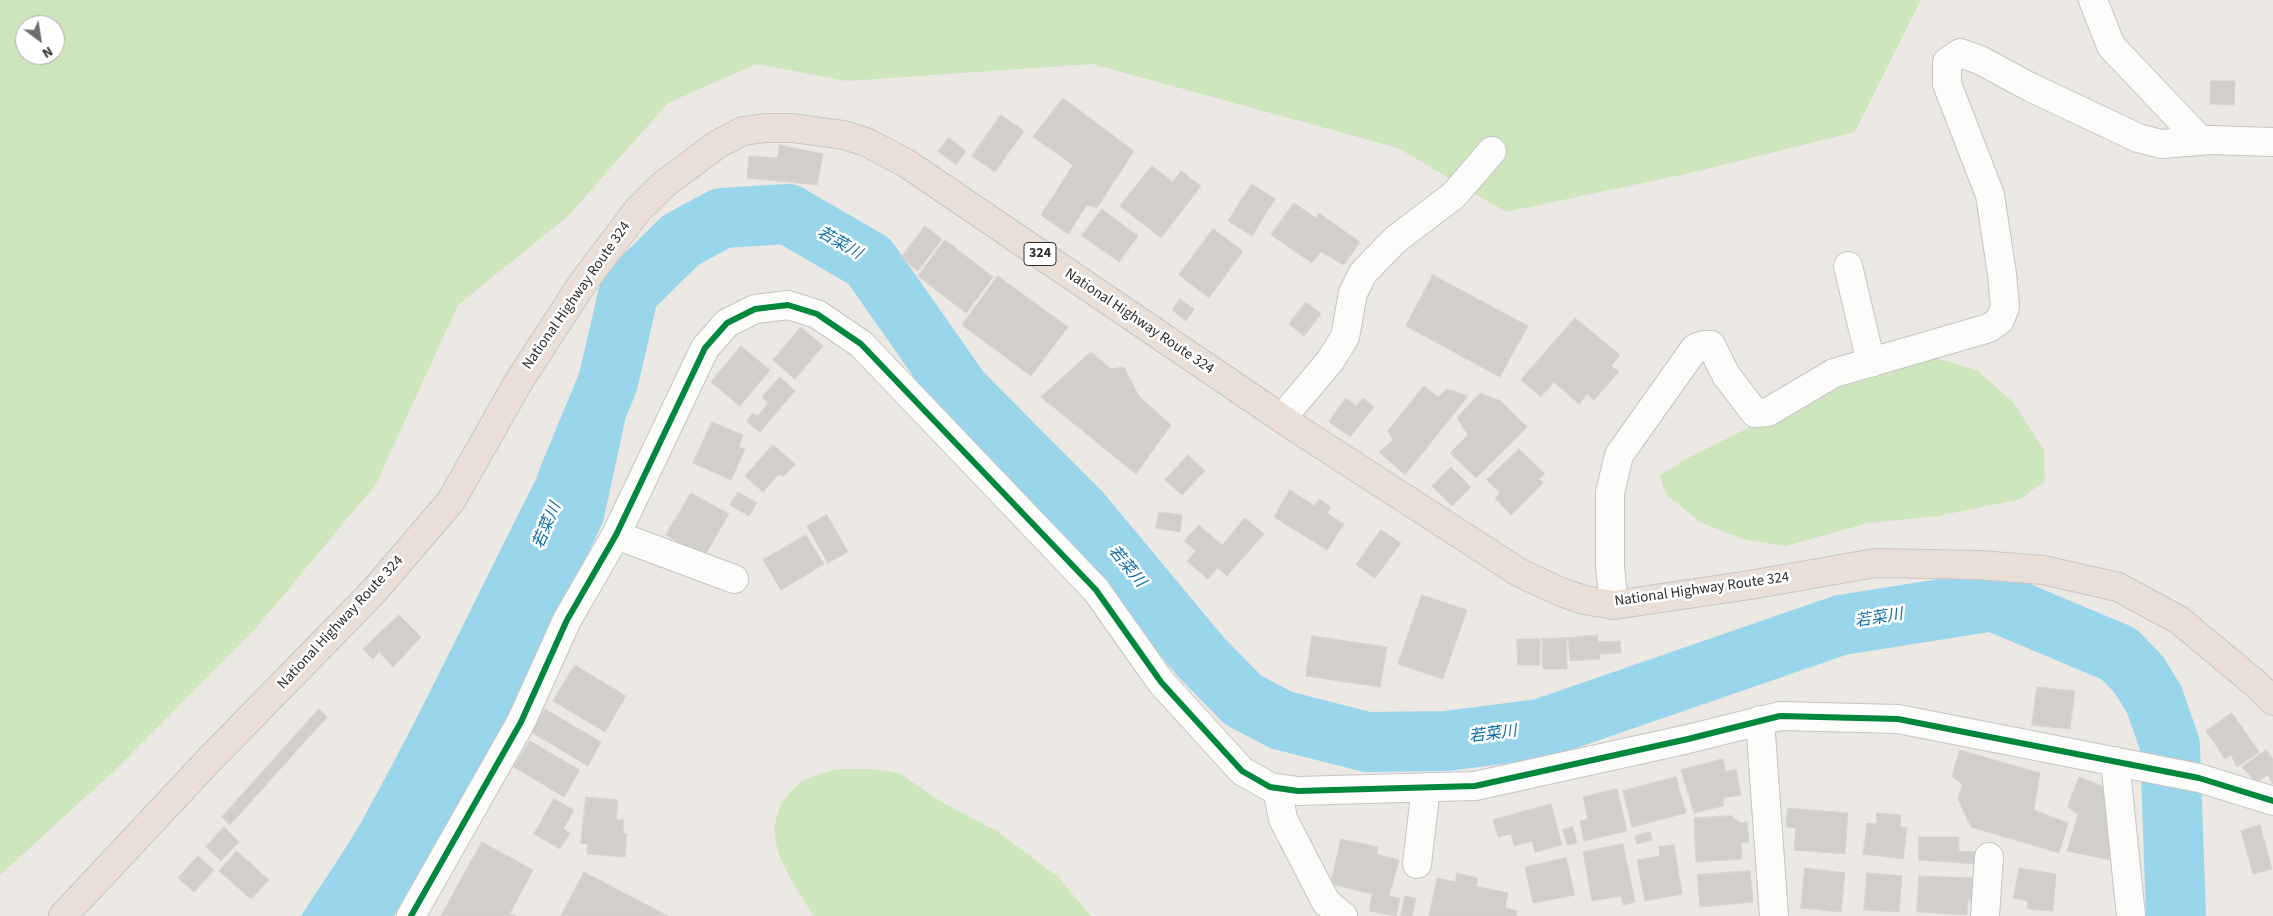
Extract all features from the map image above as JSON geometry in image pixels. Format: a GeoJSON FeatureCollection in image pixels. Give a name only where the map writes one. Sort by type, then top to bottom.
{"type":"FeatureCollection","features":[{"type":"Feature","properties":{"kind":"highway","name":"National Highway Route 324"},"geometry":{"type":"LineString","coordinates":[[63,916],[210,759],[374,591],[451,501],[519,381],[582,284],[637,210],[663,185],[696,158],[743,131],[792,128],[844,135],[866,142],[898,159],[1282,418],[1520,573],[1584,600],[1614,605],[1750,585],[1875,563],[1979,565],[2043,570],[2118,587],[2179,620],[2256,684],[2273,701]]}},
{"type":"Feature","properties":{"kind":"street"},"geometry":{"type":"LineString","coordinates":[[2093,0],[2111,46],[2156,96],[2201,141]]}},
{"type":"Feature","properties":{"kind":"street"},"geometry":{"type":"LineString","coordinates":[[1614,605],[1610,567],[1610,493],[1619,455],[1694,348],[1710,345],[1726,375],[1755,413],[1761,414],[1768,412],[1834,373],[1989,328],[2000,320],[2004,306],[2002,274],[1990,195],[1947,84],[1947,62],[1960,53],[1980,60],[2030,87],[2138,138],[2161,144],[2201,141],[2273,142]]}},
{"type":"Feature","properties":{"kind":"street"},"geometry":{"type":"LineString","coordinates":[[1282,418],[1330,361],[1345,337],[1353,293],[1363,273],[1395,240],[1454,195],[1492,151]]}},
{"type":"Feature","properties":{"kind":"street"},"geometry":{"type":"LineString","coordinates":[[1848,266],[1871,363]]}},
{"type":"Feature","properties":{"kind":"street"},"geometry":{"type":"LineString","coordinates":[[412,916],[521,722],[568,620],[616,535],[705,348],[727,323],[755,309],[788,305],[817,314],[868,350],[1096,590],[1161,682],[1222,750],[1242,771],[1270,787],[1298,791],[1475,786],[1780,716],[1898,719],[2199,778],[2273,801]]}},
{"type":"Feature","properties":{"kind":"street"},"geometry":{"type":"LineString","coordinates":[[616,535],[734,579]]}},
{"type":"Feature","properties":{"kind":"street"},"geometry":{"type":"LineString","coordinates":[[1760,720],[1774,916]]}},
{"type":"Feature","properties":{"kind":"street"},"geometry":{"type":"LineString","coordinates":[[2120,762],[2131,916]]}},
{"type":"Feature","properties":{"kind":"street"},"geometry":{"type":"LineString","coordinates":[[1417,864],[1426,787]]}},
{"type":"Feature","properties":{"kind":"street"},"geometry":{"type":"LineString","coordinates":[[1277,788],[1283,819],[1326,902],[1343,916]]}},
{"type":"Feature","properties":{"kind":"street"},"geometry":{"type":"LineString","coordinates":[[1985,916],[1989,857]]}},
{"type":"Feature","properties":{"kind":"green space"},"geometry":{"type":"Polygon","coordinates":[[[0,0],[1921,0],[1855,132],[1690,173],[1506,212],[1398,148],[1092,64],[847,81],[756,64],[668,103],[567,217],[458,305],[376,484],[257,627],[113,772],[0,875],[0,0]]]}},
{"type":"Feature","properties":{"kind":"green space"},"geometry":{"type":"Polygon","coordinates":[[[1935,358],[1977,370],[2013,402],[2044,450],[2045,481],[2021,499],[1938,516],[1868,523],[1786,546],[1746,540],[1702,523],[1666,495],[1660,476],[1684,460],[1760,422],[1873,373],[1935,358]]]}},
{"type":"Feature","properties":{"kind":"green space"},"geometry":{"type":"Polygon","coordinates":[[[836,769],[873,769],[901,774],[943,803],[995,830],[1059,878],[1091,916],[814,916],[784,866],[775,832],[777,815],[785,799],[800,783],[836,769]]]}},
{"type":"Feature","properties":{"kind":"water"},"geometry":{"type":"Polygon","coordinates":[[[579,397],[626,416],[603,522],[495,750],[394,916],[301,916],[357,830],[392,765],[579,397]]]}},
{"type":"Feature","properties":{"kind":"building"},"geometry":{"type":"Polygon","coordinates":[[[2211,81],[2235,81],[2234,105],[2210,104],[2211,81]]]}},
{"type":"Feature","properties":{"kind":"building"},"geometry":{"type":"Polygon","coordinates":[[[1063,98],[1134,151],[1097,208],[1087,205],[1068,234],[1041,215],[1073,165],[1033,137],[1063,98]]]}},
{"type":"Feature","properties":{"kind":"building"},"geometry":{"type":"Polygon","coordinates":[[[1001,115],[1024,131],[995,172],[972,156],[1001,115]]]}},
{"type":"Feature","properties":{"kind":"building"},"geometry":{"type":"Polygon","coordinates":[[[949,138],[966,151],[956,165],[938,151],[949,138]]]}},
{"type":"Feature","properties":{"kind":"building"},"geometry":{"type":"Polygon","coordinates":[[[780,145],[823,154],[817,185],[747,178],[749,156],[777,158],[780,145]]]}},
{"type":"Feature","properties":{"kind":"building"},"geometry":{"type":"Polygon","coordinates":[[[1152,166],[1173,182],[1181,171],[1201,186],[1161,238],[1120,206],[1152,166]]]}},
{"type":"Feature","properties":{"kind":"building"},"geometry":{"type":"Polygon","coordinates":[[[1252,184],[1275,199],[1252,236],[1228,221],[1252,184]]]}},
{"type":"Feature","properties":{"kind":"building"},"geometry":{"type":"Polygon","coordinates":[[[1294,203],[1316,218],[1319,213],[1360,242],[1344,265],[1321,252],[1312,263],[1271,235],[1294,203]]]}},
{"type":"Feature","properties":{"kind":"building"},"geometry":{"type":"Polygon","coordinates":[[[1102,209],[1138,236],[1119,262],[1082,236],[1102,209]]]}},
{"type":"Feature","properties":{"kind":"building"},"geometry":{"type":"Polygon","coordinates":[[[925,226],[942,239],[918,271],[901,258],[925,226]]]}},
{"type":"Feature","properties":{"kind":"building"},"geometry":{"type":"Polygon","coordinates":[[[1213,229],[1243,251],[1209,298],[1179,275],[1213,229]]]}},
{"type":"Feature","properties":{"kind":"building"},"geometry":{"type":"Polygon","coordinates":[[[945,240],[993,277],[966,313],[918,276],[945,240]]]}},
{"type":"Feature","properties":{"kind":"building"},"geometry":{"type":"Polygon","coordinates":[[[1433,275],[1528,326],[1500,377],[1406,326],[1433,275]]]}},
{"type":"Feature","properties":{"kind":"building"},"geometry":{"type":"Polygon","coordinates":[[[998,276],[1068,327],[1031,376],[962,325],[998,276]]]}},
{"type":"Feature","properties":{"kind":"building"},"geometry":{"type":"Polygon","coordinates":[[[1180,299],[1194,309],[1186,321],[1172,310],[1180,299]]]}},
{"type":"Feature","properties":{"kind":"building"},"geometry":{"type":"Polygon","coordinates":[[[1306,302],[1321,314],[1304,336],[1289,324],[1306,302]]]}},
{"type":"Feature","properties":{"kind":"building"},"geometry":{"type":"Polygon","coordinates":[[[1575,318],[1620,355],[1611,366],[1619,372],[1594,400],[1587,394],[1579,404],[1554,382],[1541,397],[1521,380],[1575,318]]]}},
{"type":"Feature","properties":{"kind":"building"},"geometry":{"type":"Polygon","coordinates":[[[801,327],[823,346],[795,379],[773,360],[801,327]]]}},
{"type":"Feature","properties":{"kind":"building"},"geometry":{"type":"Polygon","coordinates":[[[741,346],[770,370],[740,406],[711,382],[741,346]]]}},
{"type":"Feature","properties":{"kind":"building"},"geometry":{"type":"Polygon","coordinates":[[[1091,352],[1111,369],[1124,367],[1139,396],[1171,425],[1136,474],[1041,397],[1091,352]]]}},
{"type":"Feature","properties":{"kind":"building"},"geometry":{"type":"Polygon","coordinates":[[[780,377],[795,391],[760,432],[746,421],[753,413],[758,416],[768,403],[762,397],[780,377]]]}},
{"type":"Feature","properties":{"kind":"building"},"geometry":{"type":"Polygon","coordinates":[[[1424,386],[1438,397],[1447,389],[1468,396],[1405,475],[1379,452],[1393,440],[1388,431],[1424,386]]]}},
{"type":"Feature","properties":{"kind":"building"},"geometry":{"type":"Polygon","coordinates":[[[1480,393],[1501,401],[1527,427],[1476,478],[1450,453],[1468,435],[1457,418],[1480,393]]]}},
{"type":"Feature","properties":{"kind":"building"},"geometry":{"type":"Polygon","coordinates":[[[1346,398],[1356,406],[1363,398],[1374,407],[1350,437],[1329,422],[1346,398]]]}},
{"type":"Feature","properties":{"kind":"building"},"geometry":{"type":"Polygon","coordinates":[[[712,422],[743,435],[739,447],[745,449],[731,480],[693,463],[712,422]]]}},
{"type":"Feature","properties":{"kind":"building"},"geometry":{"type":"Polygon","coordinates":[[[773,445],[795,464],[783,477],[779,474],[763,492],[745,476],[773,445]]]}},
{"type":"Feature","properties":{"kind":"building"},"geometry":{"type":"Polygon","coordinates":[[[1519,449],[1545,474],[1539,479],[1543,483],[1511,515],[1495,498],[1500,493],[1487,480],[1519,449]]]}},
{"type":"Feature","properties":{"kind":"building"},"geometry":{"type":"Polygon","coordinates":[[[1188,455],[1205,471],[1182,495],[1165,480],[1188,455]]]}},
{"type":"Feature","properties":{"kind":"building"},"geometry":{"type":"Polygon","coordinates":[[[1451,467],[1471,487],[1452,506],[1432,486],[1451,467]]]}},
{"type":"Feature","properties":{"kind":"building"},"geometry":{"type":"Polygon","coordinates":[[[1290,490],[1315,506],[1319,499],[1331,507],[1327,513],[1344,524],[1327,550],[1274,517],[1290,490]]]}},
{"type":"Feature","properties":{"kind":"building"},"geometry":{"type":"Polygon","coordinates":[[[738,492],[757,503],[749,516],[730,505],[738,492]]]}},
{"type":"Feature","properties":{"kind":"building"},"geometry":{"type":"Polygon","coordinates":[[[691,493],[729,514],[704,557],[666,535],[691,493]]]}},
{"type":"Feature","properties":{"kind":"building"},"geometry":{"type":"Polygon","coordinates":[[[1159,512],[1182,515],[1180,532],[1156,528],[1159,512]]]}},
{"type":"Feature","properties":{"kind":"building"},"geometry":{"type":"Polygon","coordinates":[[[827,515],[848,552],[828,563],[807,526],[827,515]]]}},
{"type":"Feature","properties":{"kind":"building"},"geometry":{"type":"Polygon","coordinates":[[[1245,518],[1264,534],[1227,576],[1218,568],[1208,579],[1187,561],[1196,551],[1184,541],[1199,525],[1222,545],[1245,518]]]}},
{"type":"Feature","properties":{"kind":"building"},"geometry":{"type":"Polygon","coordinates":[[[1381,530],[1401,543],[1375,578],[1356,565],[1381,530]]]}},
{"type":"Feature","properties":{"kind":"building"},"geometry":{"type":"Polygon","coordinates":[[[806,535],[824,564],[781,590],[763,560],[806,535]]]}},
{"type":"Feature","properties":{"kind":"building"},"geometry":{"type":"Polygon","coordinates":[[[1422,595],[1467,610],[1443,679],[1398,664],[1422,595]]]}},
{"type":"Feature","properties":{"kind":"building"},"geometry":{"type":"Polygon","coordinates":[[[399,615],[421,637],[393,667],[379,652],[373,659],[363,649],[399,615]]]}},
{"type":"Feature","properties":{"kind":"building"},"geometry":{"type":"Polygon","coordinates":[[[1598,635],[1598,642],[1620,641],[1621,653],[1600,654],[1600,659],[1570,661],[1568,638],[1598,635]]]}},
{"type":"Feature","properties":{"kind":"building"},"geometry":{"type":"Polygon","coordinates":[[[1312,636],[1387,647],[1380,687],[1306,676],[1312,636]]]}},
{"type":"Feature","properties":{"kind":"building"},"geometry":{"type":"Polygon","coordinates":[[[1567,638],[1567,669],[1543,669],[1542,639],[1567,638]]]}},
{"type":"Feature","properties":{"kind":"building"},"geometry":{"type":"Polygon","coordinates":[[[1517,639],[1540,639],[1540,665],[1518,665],[1517,639]]]}},
{"type":"Feature","properties":{"kind":"building"},"geometry":{"type":"Polygon","coordinates":[[[575,665],[626,696],[605,732],[553,701],[575,665]]]}},
{"type":"Feature","properties":{"kind":"building"},"geometry":{"type":"Polygon","coordinates":[[[2037,687],[2075,691],[2070,729],[2032,725],[2037,687]]]}},
{"type":"Feature","properties":{"kind":"building"},"geometry":{"type":"Polygon","coordinates":[[[319,709],[327,717],[230,825],[222,817],[319,709]]]}},
{"type":"Feature","properties":{"kind":"building"},"geometry":{"type":"Polygon","coordinates":[[[545,709],[601,742],[588,766],[531,732],[545,709]]]}},
{"type":"Feature","properties":{"kind":"building"},"geometry":{"type":"Polygon","coordinates":[[[2232,713],[2259,752],[2237,767],[2231,755],[2225,759],[2206,731],[2232,713]]]}},
{"type":"Feature","properties":{"kind":"building"},"geometry":{"type":"Polygon","coordinates":[[[530,741],[580,770],[564,797],[514,767],[530,741]]]}},
{"type":"Feature","properties":{"kind":"building"},"geometry":{"type":"Polygon","coordinates":[[[1960,750],[2040,773],[2034,810],[2068,823],[2059,853],[1971,827],[1958,799],[1962,784],[1952,776],[1960,750]]]}},
{"type":"Feature","properties":{"kind":"building"},"geometry":{"type":"Polygon","coordinates":[[[2266,750],[2273,759],[2273,784],[2268,775],[2256,782],[2242,767],[2266,750]]]}},
{"type":"Feature","properties":{"kind":"building"},"geometry":{"type":"Polygon","coordinates":[[[1723,759],[1726,772],[1736,769],[1741,795],[1724,798],[1723,806],[1694,813],[1681,770],[1723,759]]]}},
{"type":"Feature","properties":{"kind":"building"},"geometry":{"type":"Polygon","coordinates":[[[1676,777],[1686,813],[1632,827],[1623,791],[1676,777]]]}},
{"type":"Feature","properties":{"kind":"building"},"geometry":{"type":"Polygon","coordinates":[[[2079,777],[2105,787],[2110,860],[2067,851],[2078,815],[2068,807],[2079,777]]]}},
{"type":"Feature","properties":{"kind":"building"},"geometry":{"type":"Polygon","coordinates":[[[1617,789],[1627,831],[1584,841],[1580,821],[1588,819],[1583,797],[1617,789]]]}},
{"type":"Feature","properties":{"kind":"building"},"geometry":{"type":"Polygon","coordinates":[[[586,797],[618,800],[616,820],[624,820],[623,834],[627,834],[625,857],[587,854],[588,844],[581,843],[586,797]]]}},
{"type":"Feature","properties":{"kind":"building"},"geometry":{"type":"Polygon","coordinates":[[[554,799],[574,810],[563,829],[570,833],[560,849],[534,834],[554,799]]]}},
{"type":"Feature","properties":{"kind":"building"},"geometry":{"type":"Polygon","coordinates":[[[1551,804],[1562,845],[1535,852],[1532,841],[1514,846],[1511,834],[1498,837],[1493,820],[1551,804]]]}},
{"type":"Feature","properties":{"kind":"building"},"geometry":{"type":"Polygon","coordinates":[[[1788,808],[1848,813],[1845,854],[1794,850],[1796,828],[1786,827],[1788,808]]]}},
{"type":"Feature","properties":{"kind":"building"},"geometry":{"type":"Polygon","coordinates":[[[1877,813],[1901,815],[1900,827],[1907,828],[1903,859],[1863,854],[1867,823],[1876,824],[1877,813]]]}},
{"type":"Feature","properties":{"kind":"building"},"geometry":{"type":"Polygon","coordinates":[[[1732,816],[1740,823],[1747,822],[1749,842],[1741,843],[1742,859],[1696,862],[1694,818],[1732,816]]]}},
{"type":"Feature","properties":{"kind":"building"},"geometry":{"type":"Polygon","coordinates":[[[2260,825],[2272,869],[2253,874],[2241,831],[2260,825]]]}},
{"type":"Feature","properties":{"kind":"building"},"geometry":{"type":"Polygon","coordinates":[[[224,827],[239,842],[221,861],[206,847],[224,827]]]}},
{"type":"Feature","properties":{"kind":"building"},"geometry":{"type":"Polygon","coordinates":[[[1573,827],[1577,843],[1567,845],[1563,830],[1573,827]]]}},
{"type":"Feature","properties":{"kind":"building"},"geometry":{"type":"Polygon","coordinates":[[[1650,832],[1652,840],[1637,844],[1635,836],[1650,832]]]}},
{"type":"Feature","properties":{"kind":"building"},"geometry":{"type":"Polygon","coordinates":[[[1919,837],[1959,837],[1959,851],[1977,852],[1977,864],[1919,860],[1919,837]]]}},
{"type":"Feature","properties":{"kind":"building"},"geometry":{"type":"Polygon","coordinates":[[[1341,839],[1378,847],[1377,854],[1399,860],[1389,896],[1400,898],[1396,916],[1369,911],[1372,894],[1331,884],[1341,839]]]}},
{"type":"Feature","properties":{"kind":"building"},"geometry":{"type":"Polygon","coordinates":[[[482,842],[533,870],[510,913],[516,916],[441,916],[482,842]]]}},
{"type":"Feature","properties":{"kind":"building"},"geometry":{"type":"Polygon","coordinates":[[[1623,844],[1635,902],[1623,905],[1621,896],[1592,901],[1583,852],[1623,844]]]}},
{"type":"Feature","properties":{"kind":"building"},"geometry":{"type":"Polygon","coordinates":[[[1674,845],[1682,894],[1645,901],[1637,860],[1660,856],[1659,847],[1674,845]]]}},
{"type":"Feature","properties":{"kind":"building"},"geometry":{"type":"Polygon","coordinates":[[[237,851],[269,880],[251,899],[219,871],[237,851]]]}},
{"type":"Feature","properties":{"kind":"building"},"geometry":{"type":"Polygon","coordinates":[[[198,856],[214,870],[194,892],[178,878],[198,856]]]}},
{"type":"Feature","properties":{"kind":"building"},"geometry":{"type":"Polygon","coordinates":[[[1566,858],[1575,895],[1533,903],[1525,867],[1566,858]]]}},
{"type":"Feature","properties":{"kind":"building"},"geometry":{"type":"Polygon","coordinates":[[[1805,868],[1845,873],[1841,912],[1801,908],[1805,868]]]}},
{"type":"Feature","properties":{"kind":"building"},"geometry":{"type":"Polygon","coordinates":[[[2019,868],[2056,874],[2053,911],[2027,909],[2028,901],[2014,898],[2019,868]]]}},
{"type":"Feature","properties":{"kind":"building"},"geometry":{"type":"Polygon","coordinates":[[[1750,871],[1753,902],[1700,907],[1697,875],[1750,871]]]}},
{"type":"Feature","properties":{"kind":"building"},"geometry":{"type":"Polygon","coordinates":[[[584,872],[668,916],[561,916],[584,872]]]}},
{"type":"Feature","properties":{"kind":"building"},"geometry":{"type":"Polygon","coordinates":[[[1457,873],[1478,878],[1476,886],[1508,893],[1505,908],[1517,911],[1516,916],[1429,916],[1437,878],[1455,882],[1457,873]]]}},
{"type":"Feature","properties":{"kind":"building"},"geometry":{"type":"Polygon","coordinates":[[[1867,873],[1902,876],[1899,912],[1864,910],[1867,873]]]}},
{"type":"Feature","properties":{"kind":"building"},"geometry":{"type":"Polygon","coordinates":[[[1919,876],[1976,878],[1975,901],[1968,900],[1967,915],[1917,912],[1919,876]]]}},
{"type":"Feature","properties":{"kind":"building"},"geometry":{"type":"Polygon","coordinates":[[[1405,896],[1416,898],[1412,916],[1401,916],[1405,896]]]}},
{"type":"Feature","properties":{"kind":"waterway","name":"若菜川"},"geometry":{"type":"LineString","coordinates":[[567,481],[608,382],[629,291],[681,240],[722,218],[788,214],[869,261],[961,392],[1082,514],[1201,657],[1243,700],[1281,720],[1367,742],[1446,741],[1540,729],[1841,625],[1993,601],[2119,654],[2139,675],[2154,699],[2170,745],[2176,916]]}},
{"type":"Feature","properties":{"kind":"cycle path"},"geometry":{"type":"LineString","coordinates":[[411,916],[521,722],[567,620],[616,535],[705,348],[727,323],[755,309],[788,305],[817,314],[861,344],[1096,590],[1161,682],[1242,771],[1270,787],[1298,791],[1475,786],[1688,739],[1780,716],[1898,719],[2199,778],[2273,801]]}}]}
